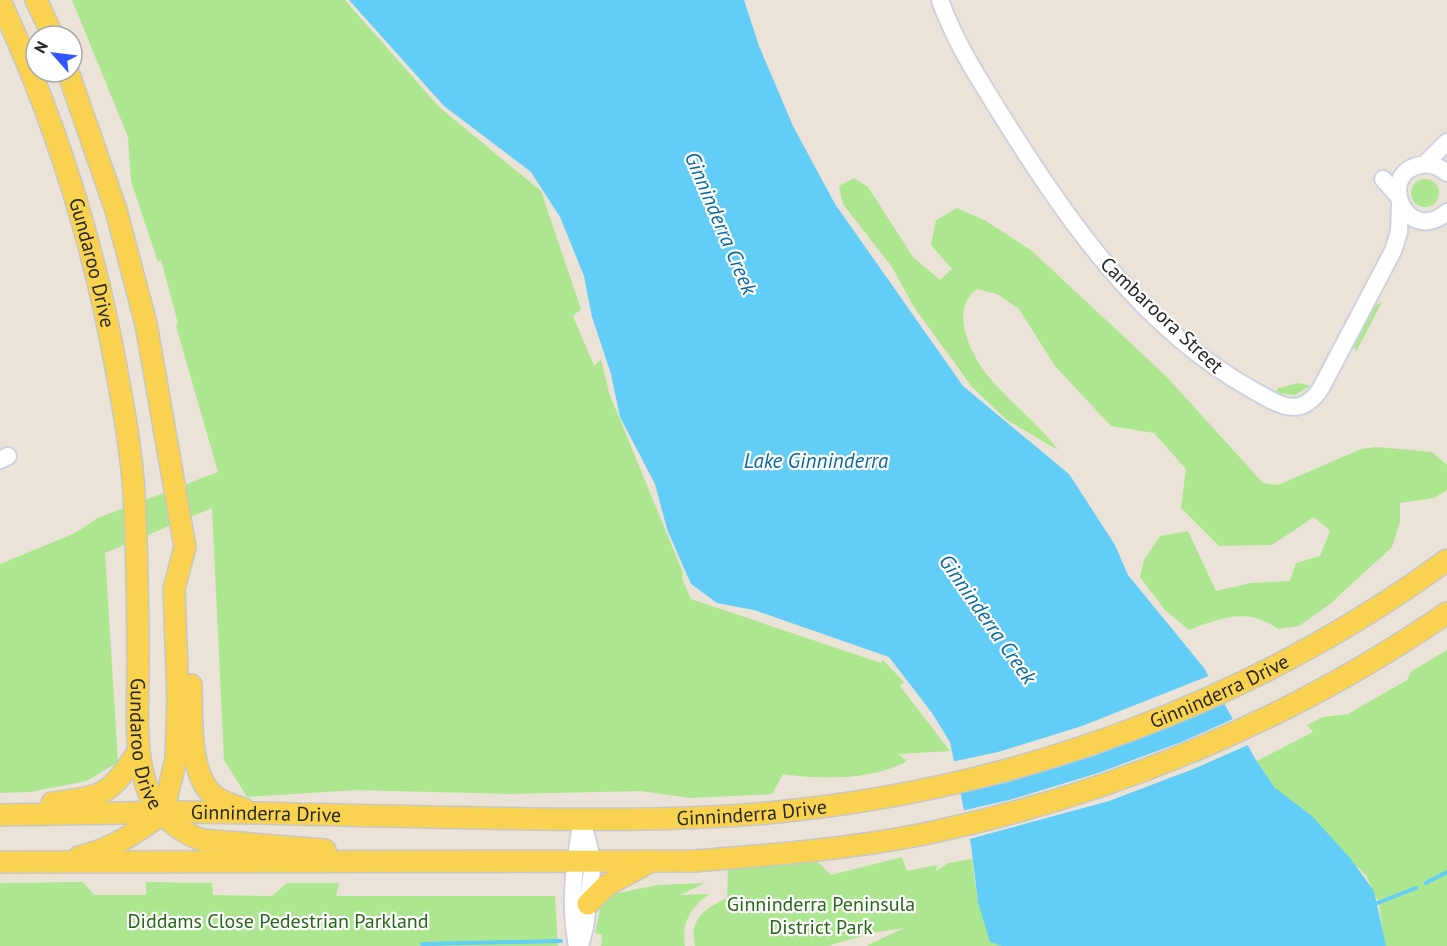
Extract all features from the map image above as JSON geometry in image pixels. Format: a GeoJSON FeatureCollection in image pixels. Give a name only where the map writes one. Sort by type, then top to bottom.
{"type":"FeatureCollection","features":[{"type":"Feature","properties":{"kind":"main road"},"geometry":{"type":"LineString","coordinates":[[36,0],[47,24]]}},
{"type":"Feature","properties":{"kind":"main road","name":"Gundaroo Drive"},"geometry":{"type":"LineString","coordinates":[[0,1],[40,95],[76,195],[107,318],[121,393],[133,488],[137,557],[138,752],[150,796],[163,813]]}},
{"type":"Feature","properties":{"kind":"main road","name":"Gundaroo Drive"},"geometry":{"type":"LineString","coordinates":[[72,84],[116,210],[146,324],[185,547],[174,589],[178,699],[176,759],[163,813]]}},
{"type":"Feature","properties":{"kind":"main road"},"geometry":{"type":"LineString","coordinates":[[185,547],[193,748],[197,764],[203,782],[214,796],[260,814]]}},
{"type":"Feature","properties":{"kind":"main road","name":"Ginninderra Drive"},"geometry":{"type":"LineString","coordinates":[[0,814],[163,813],[582,820],[778,812],[913,792],[1067,752],[1193,706],[1260,674],[1369,613],[1447,560]]}},
{"type":"Feature","properties":{"kind":"main road"},"geometry":{"type":"LineString","coordinates":[[0,862],[53,864],[649,862],[807,852],[922,834],[1082,792],[1209,745],[1275,715],[1345,676],[1447,613]]}},
{"type":"Feature","properties":{"kind":"main road"},"geometry":{"type":"LineString","coordinates":[[0,814],[33,805],[96,797],[111,787],[138,752]]}},
{"type":"Feature","properties":{"kind":"main road"},"geometry":{"type":"LineString","coordinates":[[53,864],[103,851],[139,831],[163,813],[185,834],[220,843],[448,862]]}},
{"type":"Feature","properties":{"kind":"main road"},"geometry":{"type":"LineString","coordinates":[[588,904],[607,885],[649,862]]}},
{"type":"Feature","properties":{"kind":"street","name":"Cambaroora Street"},"geometry":{"type":"LineString","coordinates":[[940,0],[958,44],[982,85],[1078,232],[1126,287],[1207,362],[1229,377],[1286,407],[1294,408],[1311,401],[1321,388],[1394,251],[1399,232],[1399,201]]}},
{"type":"Feature","properties":{"kind":"street"},"geometry":{"type":"LineString","coordinates":[[1399,201],[1401,178],[1447,142]]}},
{"type":"Feature","properties":{"kind":"street"},"geometry":{"type":"LineString","coordinates":[[1397,160],[1420,165],[1434,165],[1447,173]]}},
{"type":"Feature","properties":{"kind":"street"},"geometry":{"type":"LineString","coordinates":[[1383,179],[1413,219],[1440,218]]}},
{"type":"Feature","properties":{"kind":"street","name":"Cambaroora Street"},"geometry":{"type":"LineString","coordinates":[[1394,251],[1440,218]]}},
{"type":"Feature","properties":{"kind":"street"},"geometry":{"type":"LineString","coordinates":[[578,946],[588,904],[582,820]]}},
{"type":"Feature","properties":{"kind":"street"},"geometry":{"type":"LineString","coordinates":[[578,946],[573,927],[584,862]]}},
{"type":"Feature","properties":{"kind":"green space"},"geometry":{"type":"Polygon","coordinates":[[[72,0],[345,0],[439,107],[541,191],[581,309],[573,316],[594,366],[601,359],[609,393],[683,573],[682,578],[691,599],[881,663],[883,660],[904,682],[900,686],[950,751],[898,754],[907,761],[879,772],[863,775],[830,778],[783,774],[772,794],[690,798],[640,791],[510,794],[357,790],[247,797],[224,760],[212,508],[105,553],[118,762],[87,781],[30,792],[0,793],[0,564],[75,533],[98,518],[218,472],[176,326],[178,323],[161,260],[158,262],[131,181],[128,137],[84,29],[84,24],[82,24],[72,0]]]}},
{"type":"Feature","properties":{"kind":"green space"},"geometry":{"type":"Polygon","coordinates":[[[854,178],[868,187],[913,257],[940,280],[952,269],[931,245],[936,220],[957,208],[986,221],[1032,251],[1166,376],[1263,483],[1278,485],[1361,449],[1377,447],[1432,452],[1447,465],[1447,490],[1434,498],[1400,503],[1400,522],[1392,547],[1330,604],[1299,626],[1278,629],[1266,622],[1244,616],[1223,619],[1189,630],[1165,610],[1140,577],[1144,560],[1160,536],[1188,531],[1216,591],[1251,583],[1290,581],[1296,563],[1320,556],[1330,531],[1314,517],[1272,545],[1219,546],[1181,508],[1186,469],[1154,433],[1111,426],[1055,366],[1019,309],[997,294],[977,289],[969,297],[963,315],[970,345],[979,363],[1003,393],[1058,450],[1007,420],[972,387],[914,307],[892,267],[843,204],[839,186],[854,178]]]}},
{"type":"Feature","properties":{"kind":"green space"},"geometry":{"type":"Polygon","coordinates":[[[1425,179],[1435,183],[1439,193],[1435,203],[1425,207],[1415,203],[1411,193],[1415,183],[1425,179]]]}},
{"type":"Feature","properties":{"kind":"green space"},"geometry":{"type":"Polygon","coordinates":[[[1382,302],[1356,352],[1353,344],[1373,307],[1382,302]]]}},
{"type":"Feature","properties":{"kind":"green space"},"geometry":{"type":"Polygon","coordinates":[[[1299,383],[1310,386],[1295,395],[1275,393],[1278,388],[1299,383]]]}},
{"type":"Feature","properties":{"kind":"green space"},"geometry":{"type":"Polygon","coordinates":[[[1447,650],[1447,946],[1385,946],[1379,904],[1366,875],[1281,797],[1257,761],[1313,732],[1307,725],[1323,717],[1348,714],[1407,680],[1412,671],[1447,650]]]}},
{"type":"Feature","properties":{"kind":"green space"},"geometry":{"type":"Polygon","coordinates":[[[902,857],[907,871],[937,865],[936,871],[948,863],[972,859],[977,897],[1019,946],[866,946],[904,928],[877,932],[827,946],[695,946],[694,929],[700,916],[727,898],[728,870],[817,861],[831,875],[902,857]]]}},
{"type":"Feature","properties":{"kind":"green space","name":"Diddams Close Pedestrian Parkland"},"geometry":{"type":"Polygon","coordinates":[[[83,882],[94,895],[146,895],[146,882],[212,883],[213,895],[272,896],[287,883],[339,883],[336,896],[555,896],[558,946],[0,946],[0,883],[83,882]]]}},
{"type":"Feature","properties":{"kind":"green space","name":"Ginninderra Peninsula District Park"},"geometry":{"type":"Polygon","coordinates":[[[705,883],[680,895],[709,894],[692,910],[689,916],[684,937],[685,946],[601,946],[602,935],[595,933],[603,896],[658,885],[705,883]]]}},
{"type":"Feature","properties":{"kind":"water","name":"Lake Ginninderra"},"geometry":{"type":"Polygon","coordinates":[[[349,0],[744,0],[759,46],[793,126],[835,204],[963,386],[1069,474],[1115,545],[1128,575],[1204,668],[1256,760],[1275,788],[1312,816],[1350,858],[1374,891],[1386,946],[1002,946],[990,942],[978,902],[971,845],[950,742],[932,713],[889,657],[754,610],[717,603],[691,584],[667,529],[655,484],[620,417],[611,374],[592,317],[584,276],[560,217],[531,172],[444,106],[349,0]]]}},
{"type":"Feature","properties":{"kind":"pier"},"geometry":{"type":"Polygon","coordinates":[[[1211,675],[1227,703],[1094,756],[1005,783],[957,794],[951,762],[998,752],[1082,726],[1211,675]]]}},
{"type":"Feature","properties":{"kind":"pier"},"geometry":{"type":"Polygon","coordinates":[[[1235,718],[1250,744],[1196,768],[1109,801],[966,840],[961,811],[1009,800],[1098,773],[1184,741],[1235,718]]]}},
{"type":"Feature","properties":{"kind":"waterway"},"geometry":{"type":"LineString","coordinates":[[1426,883],[1447,872]]}},
{"type":"Feature","properties":{"kind":"waterway"},"geometry":{"type":"LineString","coordinates":[[1375,904],[1416,888]]}},
{"type":"Feature","properties":{"kind":"waterway"},"geometry":{"type":"LineString","coordinates":[[422,944],[561,941]]}},
{"type":"Feature","properties":{"kind":"water label","name":"Ginninderra Creek"},"geometry":{"type":"Point","coordinates":[721,223]}},
{"type":"Feature","properties":{"kind":"water label","name":"Ginninderra Creek"},"geometry":{"type":"Point","coordinates":[988,619]}}]}
